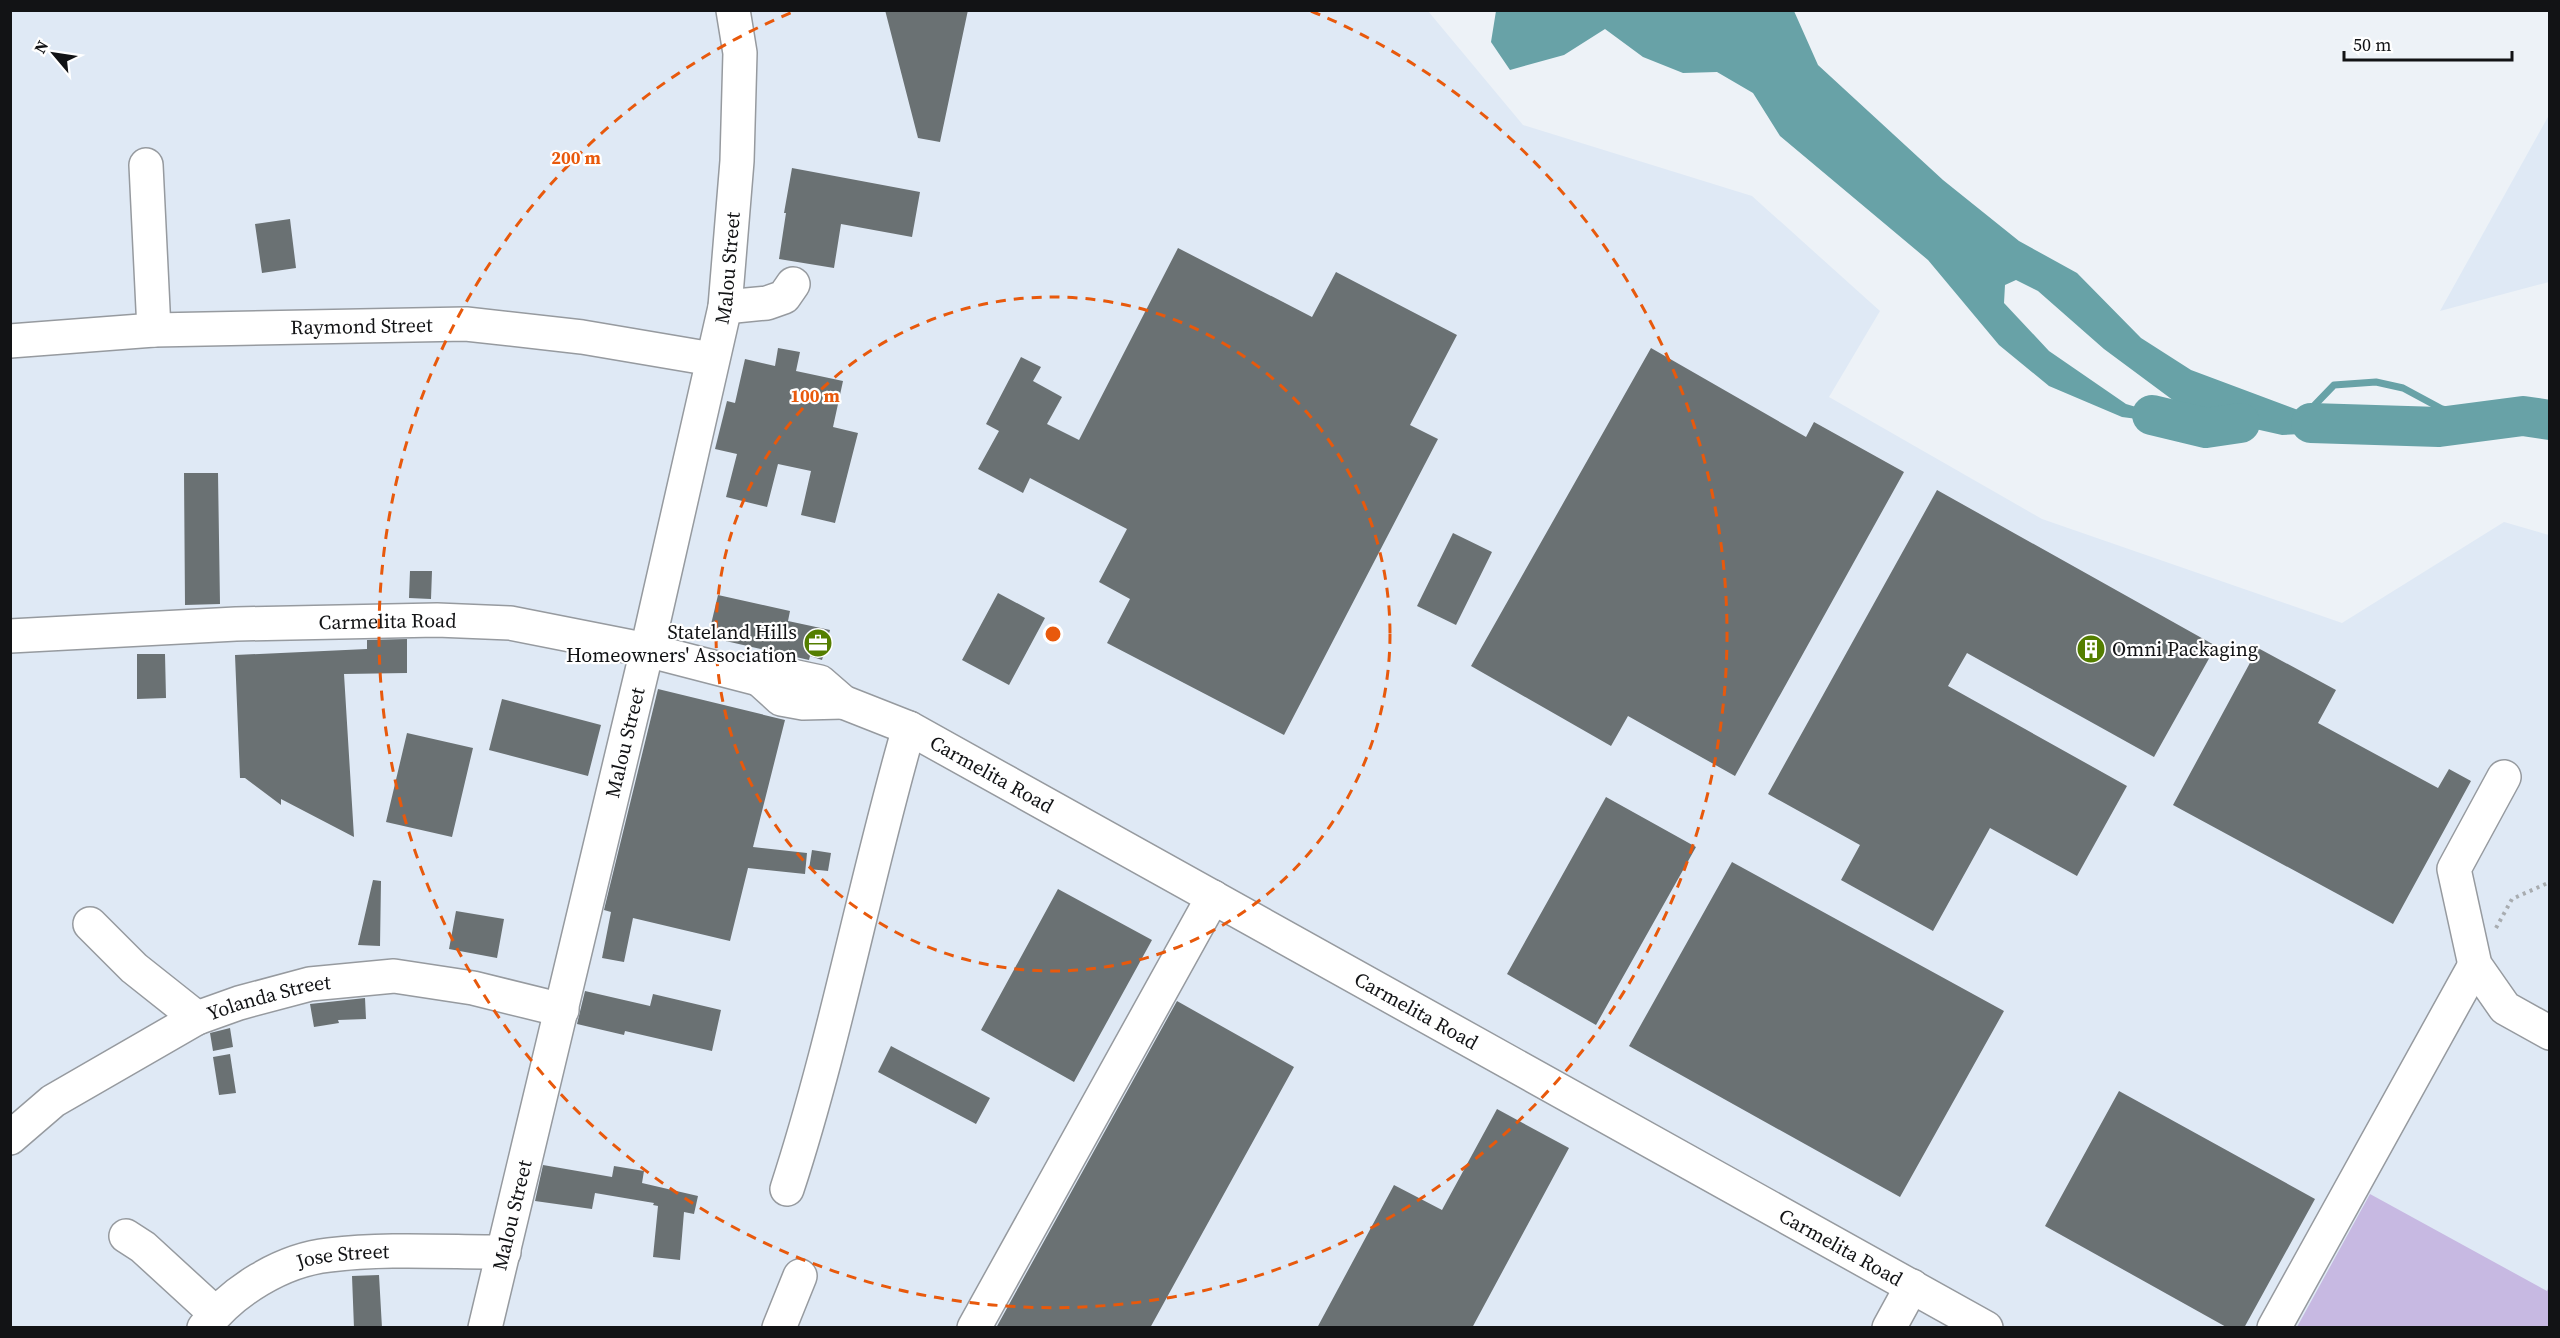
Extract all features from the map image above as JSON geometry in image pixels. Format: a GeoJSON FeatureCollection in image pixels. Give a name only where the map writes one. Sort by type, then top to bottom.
{"type":"FeatureCollection","features":[{"type":"Feature","properties":{"kind":"street","name":"Malou Street"},"geometry":{"type":"LineString","coordinates":[[485,1328],[647,650],[725,307],[741,54],[733,10]]}},
{"type":"Feature","properties":{"kind":"street"},"geometry":{"type":"LineString","coordinates":[[146,165],[154,330]]}},
{"type":"Feature","properties":{"kind":"street"},"geometry":{"type":"LineString","coordinates":[[725,307],[767,303],[784,297],[793,284]]}},
{"type":"Feature","properties":{"kind":"street","name":"Raymond Street"},"geometry":{"type":"LineString","coordinates":[[10,341],[154,330],[466,324],[582,337],[712,359]]}},
{"type":"Feature","properties":{"kind":"street","name":"Carmelita Road"},"geometry":{"type":"LineString","coordinates":[[10,636],[236,624],[437,620],[510,623],[647,650],[759,679],[788,675],[820,682],[843,702],[909,728],[1986,1328]]}},
{"type":"Feature","properties":{"kind":"street"},"geometry":{"type":"LineString","coordinates":[[787,1189],[805,1134],[885,813],[909,728]]}},
{"type":"Feature","properties":{"kind":"street"},"geometry":{"type":"LineString","coordinates":[[2504,777],[2454,869],[2475,965],[2505,1008],[2550,1033]]}},
{"type":"Feature","properties":{"kind":"street"},"geometry":{"type":"LineString","coordinates":[[974,1328],[1212,897]]}},
{"type":"Feature","properties":{"kind":"street"},"geometry":{"type":"LineString","coordinates":[[90,924],[134,968],[197,1017]]}},
{"type":"Feature","properties":{"kind":"street"},"geometry":{"type":"LineString","coordinates":[[2274,1328],[2475,965]]}},
{"type":"Feature","properties":{"kind":"street","name":"Yolanda Street"},"geometry":{"type":"LineString","coordinates":[[11,1138],[53,1101],[197,1017],[310,984],[394,976],[473,988],[562,1010]]}},
{"type":"Feature","properties":{"kind":"street"},"geometry":{"type":"LineString","coordinates":[[126,1236],[143,1247],[210,1320]]}},
{"type":"Feature","properties":{"kind":"street","name":"Jose Street"},"geometry":{"type":"LineString","coordinates":[[210,1320],[250,1285],[289,1266],[327,1255],[504,1251]]}},
{"type":"Feature","properties":{"kind":"street"},"geometry":{"type":"LineString","coordinates":[[779,1328],[800,1276]]}},
{"type":"Feature","properties":{"kind":"street"},"geometry":{"type":"LineString","coordinates":[[1889,1328],[1912,1286]]}},
{"type":"Feature","properties":{"kind":"path"},"geometry":{"type":"LineString","coordinates":[[2475,965],[2512,899],[2550,882]]}},
{"type":"Feature","properties":{"kind":"shaded area"},"geometry":{"type":"Polygon","coordinates":[[[10,11],[1428,11],[1523,125],[1752,196],[1880,311],[1829,397],[2042,519],[2342,623],[2504,522],[2549,535],[2549,1327],[11,1327],[10,11]]]}},
{"type":"Feature","properties":{"kind":"shaded area"},"geometry":{"type":"Polygon","coordinates":[[[2549,115],[2549,282],[2440,311],[2549,115]]]}},
{"type":"Feature","properties":{"kind":"shaded area"},"geometry":{"type":"Polygon","coordinates":[[[2370,1194],[2547,1291],[2549,1286],[2549,1327],[2297,1327],[2370,1194]]]}},
{"type":"Feature","properties":{"kind":"water"},"geometry":{"type":"Polygon","coordinates":[[[1496,11],[1794,11],[1818,65],[1943,180],[2019,241],[2077,273],[2141,338],[2191,370],[2322,419],[2363,426],[2439,427],[2282,435],[2193,415],[2104,349],[2038,291],[2016,280],[2005,285],[2004,303],[2049,351],[2126,404],[2206,428],[2122,417],[2049,386],[1999,345],[1928,260],[1780,136],[1753,93],[1717,72],[1683,73],[1643,57],[1605,29],[1564,55],[1510,70],[1491,42],[1496,11]]]}},
{"type":"Feature","properties":{"kind":"building"},"geometry":{"type":"Polygon","coordinates":[[[885,10],[968,10],[940,142],[918,138],[885,10]]]}},
{"type":"Feature","properties":{"kind":"building"},"geometry":{"type":"Polygon","coordinates":[[[792,168],[920,192],[912,237],[841,224],[834,268],[779,259],[792,168]]]}},
{"type":"Feature","properties":{"kind":"building"},"geometry":{"type":"Polygon","coordinates":[[[290,219],[296,268],[262,273],[255,224],[290,219]]]}},
{"type":"Feature","properties":{"kind":"building"},"geometry":{"type":"Polygon","coordinates":[[[1178,248],[1312,317],[1336,272],[1457,335],[1410,425],[1438,439],[1284,735],[1107,643],[1130,599],[1099,582],[1127,529],[1030,478],[1023,493],[978,469],[999,431],[986,424],[1021,357],[1041,367],[1033,381],[1062,397],[1047,424],[1079,440],[1178,248]]]}},
{"type":"Feature","properties":{"kind":"building"},"geometry":{"type":"Polygon","coordinates":[[[778,348],[800,352],[796,371],[843,381],[833,427],[858,433],[835,523],[801,515],[811,471],[778,464],[767,507],[726,497],[737,454],[715,449],[727,401],[735,403],[745,359],[775,366],[778,348]]]}},
{"type":"Feature","properties":{"kind":"building"},"geometry":{"type":"Polygon","coordinates":[[[1651,348],[1806,437],[1814,422],[1904,472],[1735,776],[1628,716],[1611,746],[1471,666],[1651,348]]]}},
{"type":"Feature","properties":{"kind":"building"},"geometry":{"type":"Polygon","coordinates":[[[184,473],[218,473],[220,604],[185,605],[184,473]]]}},
{"type":"Feature","properties":{"kind":"building"},"geometry":{"type":"Polygon","coordinates":[[[1937,490],[2216,646],[2154,757],[1967,653],[1948,686],[2127,786],[2077,876],[1990,828],[1933,931],[1841,880],[1860,845],[1768,794],[1937,490]]]}},
{"type":"Feature","properties":{"kind":"building"},"geometry":{"type":"Polygon","coordinates":[[[1453,533],[1492,552],[1456,625],[1417,606],[1453,533]]]}},
{"type":"Feature","properties":{"kind":"building"},"geometry":{"type":"Polygon","coordinates":[[[410,571],[432,571],[431,599],[409,598],[410,571]]]}},
{"type":"Feature","properties":{"kind":"building"},"geometry":{"type":"Polygon","coordinates":[[[998,593],[1045,618],[1009,685],[962,660],[998,593]]]}},
{"type":"Feature","properties":{"kind":"building"},"geometry":{"type":"Polygon","coordinates":[[[718,595],[790,611],[788,621],[830,630],[822,660],[810,656],[809,660],[708,637],[718,595]]]}},
{"type":"Feature","properties":{"kind":"building"},"geometry":{"type":"Polygon","coordinates":[[[407,639],[407,673],[344,674],[354,837],[281,799],[281,805],[245,778],[240,778],[235,655],[367,649],[367,640],[407,639]]]}},
{"type":"Feature","properties":{"kind":"building"},"geometry":{"type":"Polygon","coordinates":[[[2258,648],[2336,690],[2318,723],[2438,788],[2449,769],[2471,781],[2393,924],[2173,805],[2258,648]]]}},
{"type":"Feature","properties":{"kind":"building"},"geometry":{"type":"Polygon","coordinates":[[[137,654],[165,654],[166,698],[137,699],[137,654]]]}},
{"type":"Feature","properties":{"kind":"building"},"geometry":{"type":"Polygon","coordinates":[[[658,689],[785,720],[753,847],[807,853],[805,874],[748,868],[730,941],[633,918],[624,962],[602,958],[611,912],[604,910],[658,689]]]}},
{"type":"Feature","properties":{"kind":"building"},"geometry":{"type":"Polygon","coordinates":[[[502,699],[601,725],[588,776],[489,750],[502,699]]]}},
{"type":"Feature","properties":{"kind":"building"},"geometry":{"type":"Polygon","coordinates":[[[407,733],[473,748],[452,837],[386,822],[407,733]]]}},
{"type":"Feature","properties":{"kind":"building"},"geometry":{"type":"Polygon","coordinates":[[[1606,797],[1696,847],[1596,1025],[1507,974],[1606,797]]]}},
{"type":"Feature","properties":{"kind":"building"},"geometry":{"type":"Polygon","coordinates":[[[812,850],[831,853],[828,871],[809,869],[812,850]]]}},
{"type":"Feature","properties":{"kind":"building"},"geometry":{"type":"Polygon","coordinates":[[[1732,862],[2004,1011],[1900,1197],[1629,1046],[1732,862]]]}},
{"type":"Feature","properties":{"kind":"building"},"geometry":{"type":"Polygon","coordinates":[[[373,880],[381,881],[380,946],[358,945],[373,880]]]}},
{"type":"Feature","properties":{"kind":"building"},"geometry":{"type":"Polygon","coordinates":[[[1058,889],[1152,940],[1074,1082],[981,1030],[1058,889]]]}},
{"type":"Feature","properties":{"kind":"building"},"geometry":{"type":"Polygon","coordinates":[[[456,911],[504,919],[497,958],[449,949],[456,911]]]}},
{"type":"Feature","properties":{"kind":"building"},"geometry":{"type":"Polygon","coordinates":[[[585,991],[650,1006],[653,994],[721,1010],[712,1051],[625,1031],[624,1035],[577,1024],[585,991]]]}},
{"type":"Feature","properties":{"kind":"building"},"geometry":{"type":"Polygon","coordinates":[[[365,998],[366,1019],[338,1020],[339,1023],[314,1027],[310,1004],[365,998]]]}},
{"type":"Feature","properties":{"kind":"building"},"geometry":{"type":"Polygon","coordinates":[[[1177,1001],[1294,1067],[1150,1328],[996,1328],[1177,1001]]]}},
{"type":"Feature","properties":{"kind":"building"},"geometry":{"type":"Polygon","coordinates":[[[230,1028],[233,1047],[213,1051],[210,1033],[230,1028]]]}},
{"type":"Feature","properties":{"kind":"building"},"geometry":{"type":"Polygon","coordinates":[[[891,1046],[990,1098],[976,1124],[878,1072],[891,1046]]]}},
{"type":"Feature","properties":{"kind":"building"},"geometry":{"type":"Polygon","coordinates":[[[230,1054],[236,1093],[219,1095],[213,1057],[230,1054]]]}},
{"type":"Feature","properties":{"kind":"building"},"geometry":{"type":"Polygon","coordinates":[[[2119,1091],[2315,1199],[2244,1328],[2228,1328],[2045,1226],[2119,1091]]]}},
{"type":"Feature","properties":{"kind":"building"},"geometry":{"type":"Polygon","coordinates":[[[1497,1109],[1569,1148],[1472,1328],[1317,1328],[1394,1185],[1442,1210],[1497,1109]]]}},
{"type":"Feature","properties":{"kind":"building"},"geometry":{"type":"Polygon","coordinates":[[[543,1165],[612,1177],[614,1166],[644,1171],[642,1183],[698,1196],[694,1214],[684,1212],[680,1260],[653,1257],[658,1206],[653,1205],[654,1203],[595,1193],[592,1209],[535,1201],[543,1165]]]}},
{"type":"Feature","properties":{"kind":"building"},"geometry":{"type":"Polygon","coordinates":[[[379,1275],[382,1328],[354,1328],[352,1276],[379,1275]]]}},
{"type":"Feature","properties":{"kind":"waterway"},"geometry":{"type":"LineString","coordinates":[[2301,417],[2334,385],[2376,382],[2403,388],[2442,409],[2488,420]]}},
{"type":"Feature","properties":{"kind":"waterway"},"geometry":{"type":"LineString","coordinates":[[2152,415],[2206,428],[2240,423]]}},
{"type":"Feature","properties":{"kind":"waterway"},"geometry":{"type":"LineString","coordinates":[[2311,423],[2439,427],[2523,416],[2550,420]]}},
{"type":"Feature","properties":{"kind":"place","name":"Stateland Hills Homeowners' Association"},"geometry":{"type":"Point","coordinates":[818,643]}},
{"type":"Feature","properties":{"kind":"place","name":"Omni Packaging"},"geometry":{"type":"Point","coordinates":[2091,649]}}]}
